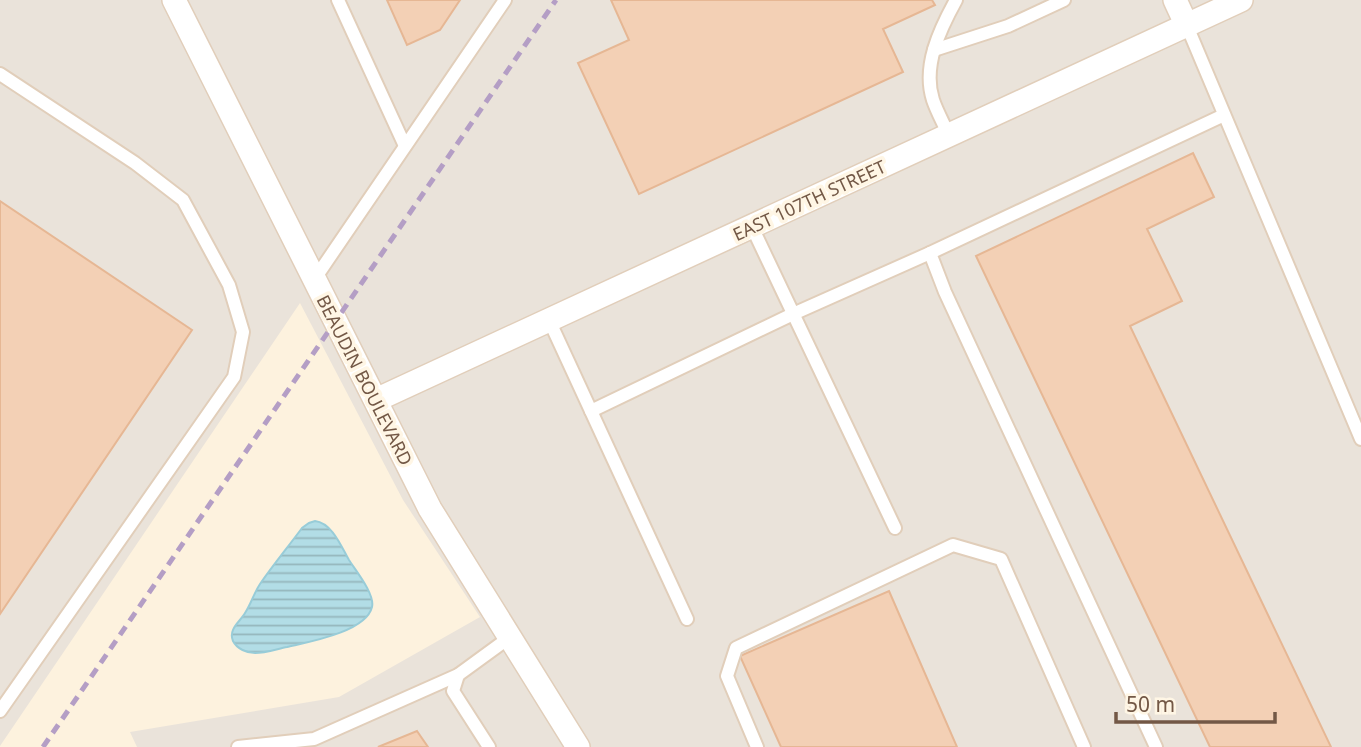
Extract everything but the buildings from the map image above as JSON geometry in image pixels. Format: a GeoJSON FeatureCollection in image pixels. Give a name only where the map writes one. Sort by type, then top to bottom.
{"type":"FeatureCollection","features":[{"type":"Feature","properties":{"kind":"street","name":"BEAUDIN BOULEVARD"},"geometry":{"type":"LineString","coordinates":[[174,0],[430,509],[578,747]]}},
{"type":"Feature","properties":{"kind":"street"},"geometry":{"type":"LineString","coordinates":[[1175,0],[1187,26]]}},
{"type":"Feature","properties":{"kind":"street","name":"EAST 107TH STREET"},"geometry":{"type":"LineString","coordinates":[[376,400],[1241,0]]}},
{"type":"Feature","properties":{"kind":"lane"},"geometry":{"type":"LineString","coordinates":[[338,0],[405,146]]}},
{"type":"Feature","properties":{"kind":"lane"},"geometry":{"type":"LineString","coordinates":[[314,280],[505,0]]}},
{"type":"Feature","properties":{"kind":"lane"},"geometry":{"type":"LineString","coordinates":[[949,135],[933,100],[929,80],[934,50],[956,0]]}},
{"type":"Feature","properties":{"kind":"lane"},"geometry":{"type":"LineString","coordinates":[[934,50],[1008,26],[1064,0]]}},
{"type":"Feature","properties":{"kind":"lane"},"geometry":{"type":"LineString","coordinates":[[1187,26],[1361,439]]}},
{"type":"Feature","properties":{"kind":"lane"},"geometry":{"type":"LineString","coordinates":[[0,74],[135,163],[183,200],[229,285],[243,332],[234,377],[0,711]]}},
{"type":"Feature","properties":{"kind":"lane"},"geometry":{"type":"LineString","coordinates":[[591,411],[793,314],[1224,115]]}},
{"type":"Feature","properties":{"kind":"lane"},"geometry":{"type":"LineString","coordinates":[[752,227],[895,528]]}},
{"type":"Feature","properties":{"kind":"lane"},"geometry":{"type":"LineString","coordinates":[[930,253],[945,292],[1156,747]]}},
{"type":"Feature","properties":{"kind":"lane"},"geometry":{"type":"LineString","coordinates":[[549,320],[687,619]]}},
{"type":"Feature","properties":{"kind":"lane"},"geometry":{"type":"LineString","coordinates":[[757,747],[727,676],[736,648],[953,545],[1000,559],[1084,747]]}},
{"type":"Feature","properties":{"kind":"lane"},"geometry":{"type":"LineString","coordinates":[[238,747],[314,738],[458,675],[510,637]]}},
{"type":"Feature","properties":{"kind":"lane"},"geometry":{"type":"LineString","coordinates":[[458,675],[453,691],[489,747]]}},
{"type":"Feature","properties":{"kind":"shaded area"},"geometry":{"type":"Polygon","coordinates":[[[0,0],[1361,0],[1361,747],[137,747],[130,732],[339,697],[480,617],[403,500],[300,303],[0,746],[0,0]]]}},
{"type":"Feature","properties":{"kind":"water"},"geometry":{"type":"Polygon","coordinates":[[[315,521],[331,531],[364,583],[372,602],[367,616],[348,629],[322,639],[263,652],[242,650],[233,641],[233,629],[275,563],[302,528],[315,521]]]}},
{"type":"Feature","properties":{"kind":"railway"},"geometry":{"type":"LineString","coordinates":[[43,747],[556,0]]}}]}
